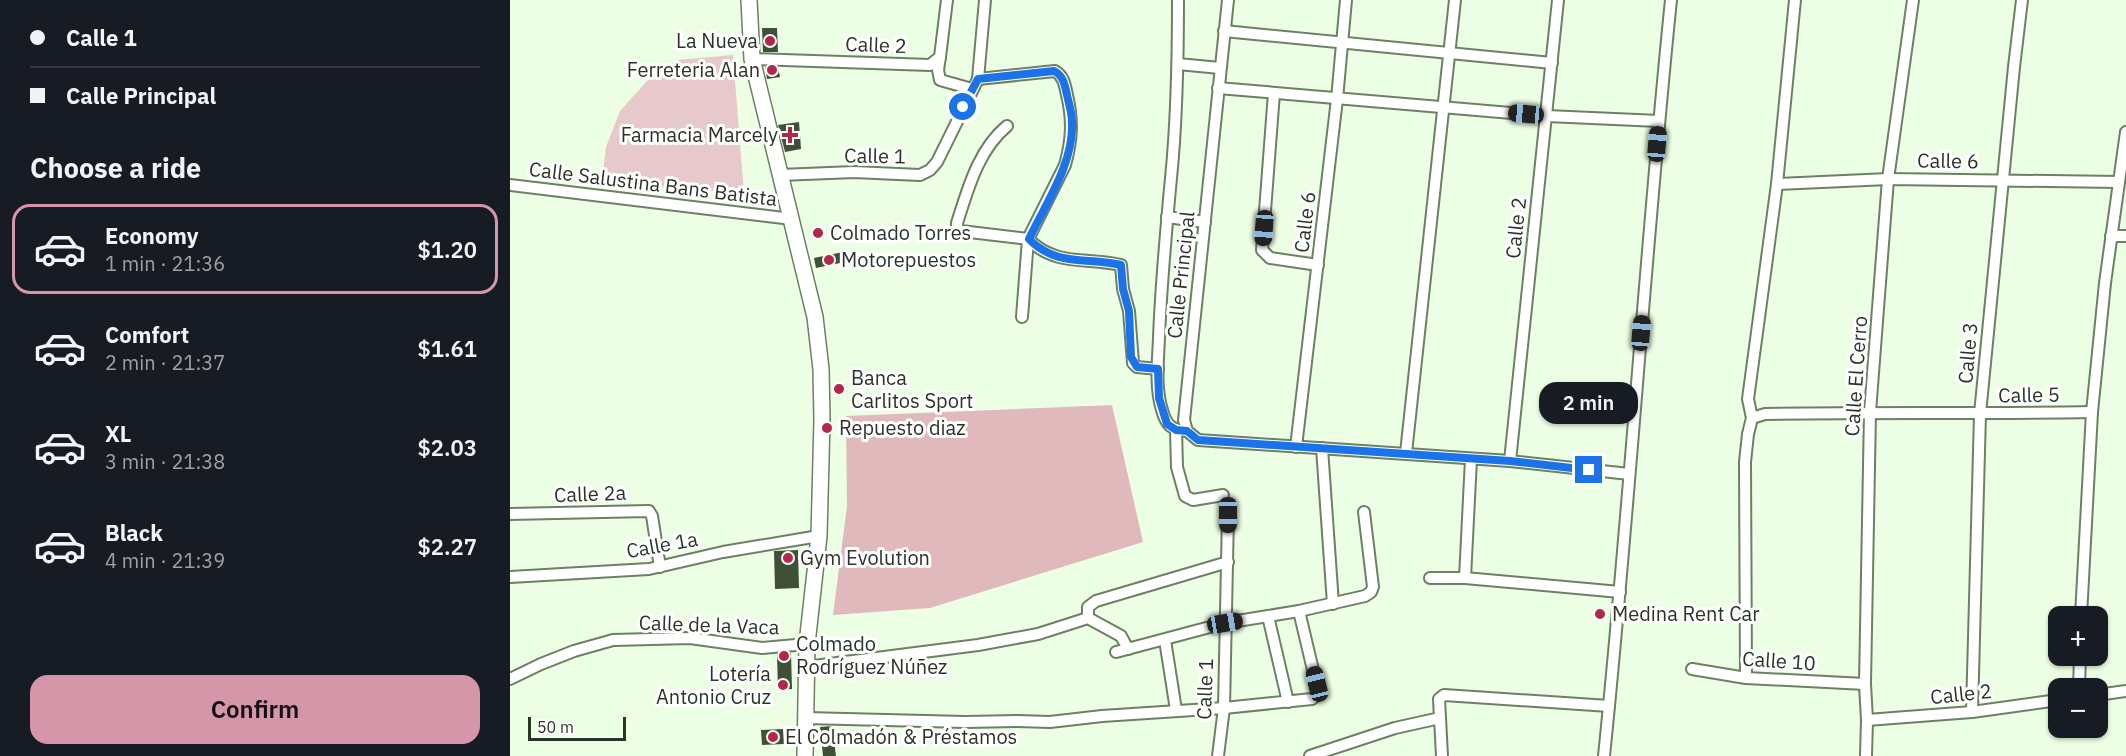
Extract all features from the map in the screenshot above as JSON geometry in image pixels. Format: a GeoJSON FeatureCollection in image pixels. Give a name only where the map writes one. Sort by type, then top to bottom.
{"type":"FeatureCollection","features":[{"type":"Feature","properties":{"kind":"main road"},"geometry":{"type":"LineString","coordinates":[[748,0],[752,59],[816,317],[821,369],[819,536],[807,644],[805,756]]}},
{"type":"Feature","properties":{"kind":"street"},"geometry":{"type":"LineString","coordinates":[[947,0],[938,70],[940,80],[975,84],[1054,71],[1064,82],[1072,121],[1068,154],[1065,165],[1029,239],[1022,317]]}},
{"type":"Feature","properties":{"kind":"street","name":"Calle 1"},"geometry":{"type":"LineString","coordinates":[[780,176],[854,172],[920,175],[930,170],[937,162],[975,84],[985,0]]}},
{"type":"Feature","properties":{"kind":"street"},"geometry":{"type":"LineString","coordinates":[[1178,0],[1178,64],[1161,269],[1158,369],[1159,398],[1167,424],[1198,440],[1510,461],[1629,474]]}},
{"type":"Feature","properties":{"kind":"street","name":"Calle Principal"},"geometry":{"type":"LineString","coordinates":[[1223,495],[1193,500],[1185,496],[1177,467],[1184,420],[1228,0]]}},
{"type":"Feature","properties":{"kind":"street","name":"Calle 6"},"geometry":{"type":"LineString","coordinates":[[1296,447],[1337,99],[1346,0]]}},
{"type":"Feature","properties":{"kind":"street"},"geometry":{"type":"LineString","coordinates":[[1406,453],[1455,0]]}},
{"type":"Feature","properties":{"kind":"street","name":"Calle 2"},"geometry":{"type":"LineString","coordinates":[[1510,461],[1558,0]]}},
{"type":"Feature","properties":{"kind":"street"},"geometry":{"type":"LineString","coordinates":[[1604,756],[1671,0]]}},
{"type":"Feature","properties":{"kind":"street"},"geometry":{"type":"LineString","coordinates":[[1746,678],[1745,462],[1752,418],[1748,399],[1777,184],[1795,0]]}},
{"type":"Feature","properties":{"kind":"street","name":"Calle El Cerro"},"geometry":{"type":"LineString","coordinates":[[1866,756],[1865,684],[1870,412],[1888,179],[1913,0]]}},
{"type":"Feature","properties":{"kind":"street","name":"Calle 3"},"geometry":{"type":"LineString","coordinates":[[1972,712],[1980,414],[2022,0]]}},
{"type":"Feature","properties":{"kind":"street"},"geometry":{"type":"LineString","coordinates":[[1224,31],[1552,63]]}},
{"type":"Feature","properties":{"kind":"street","name":"Calle 2"},"geometry":{"type":"LineString","coordinates":[[752,59],[930,65],[940,57]]}},
{"type":"Feature","properties":{"kind":"street"},"geometry":{"type":"LineString","coordinates":[[1178,64],[1220,68]]}},
{"type":"Feature","properties":{"kind":"street"},"geometry":{"type":"LineString","coordinates":[[1218,88],[1546,116],[1659,121]]}},
{"type":"Feature","properties":{"kind":"street"},"geometry":{"type":"LineString","coordinates":[[1274,93],[1262,250],[1270,258],[1318,265]]}},
{"type":"Feature","properties":{"kind":"street"},"geometry":{"type":"LineString","coordinates":[[1007,126],[976,166],[957,228],[961,231],[1029,239],[1051,255],[1074,261],[1121,265],[1123,289],[1129,311],[1133,363],[1137,367],[1158,369]]}},
{"type":"Feature","properties":{"kind":"street"},"geometry":{"type":"LineString","coordinates":[[2082,606],[2092,412],[2111,236],[2126,132]]}},
{"type":"Feature","properties":{"kind":"street","name":"Calle 6"},"geometry":{"type":"LineString","coordinates":[[1777,184],[1888,179],[2119,182]]}},
{"type":"Feature","properties":{"kind":"street","name":"Calle Salustina Bans Batista"},"geometry":{"type":"LineString","coordinates":[[510,185],[792,219]]}},
{"type":"Feature","properties":{"kind":"street"},"geometry":{"type":"LineString","coordinates":[[1167,217],[1204,222]]}},
{"type":"Feature","properties":{"kind":"street"},"geometry":{"type":"LineString","coordinates":[[2111,236],[2126,236]]}},
{"type":"Feature","properties":{"kind":"street","name":"Calle 5"},"geometry":{"type":"LineString","coordinates":[[1752,418],[1765,414],[1870,412],[1980,414],[2092,412]]}},
{"type":"Feature","properties":{"kind":"street"},"geometry":{"type":"LineString","coordinates":[[1322,448],[1333,604]]}},
{"type":"Feature","properties":{"kind":"street"},"geometry":{"type":"LineString","coordinates":[[1465,578],[1471,459]]}},
{"type":"Feature","properties":{"kind":"street","name":"Calle 2a"},"geometry":{"type":"LineString","coordinates":[[510,514],[649,511],[652,516],[660,567]]}},
{"type":"Feature","properties":{"kind":"street"},"geometry":{"type":"LineString","coordinates":[[1116,652],[1225,623],[1299,611],[1365,596],[1371,592],[1373,587],[1364,512]]}},
{"type":"Feature","properties":{"kind":"street","name":"Calle 1"},"geometry":{"type":"LineString","coordinates":[[1218,756],[1224,708],[1228,515]]}},
{"type":"Feature","properties":{"kind":"street","name":"Calle 1a"},"geometry":{"type":"LineString","coordinates":[[510,577],[649,569],[723,552],[819,536]]}},
{"type":"Feature","properties":{"kind":"street"},"geometry":{"type":"LineString","coordinates":[[1088,618],[1088,607],[1096,601],[1228,562]]}},
{"type":"Feature","properties":{"kind":"street"},"geometry":{"type":"LineString","coordinates":[[1430,578],[1465,578],[1620,592]]}},
{"type":"Feature","properties":{"kind":"street"},"geometry":{"type":"LineString","coordinates":[[806,717],[1050,722],[1311,699],[1318,691],[1299,611]]}},
{"type":"Feature","properties":{"kind":"street"},"geometry":{"type":"LineString","coordinates":[[1268,616],[1288,702]]}},
{"type":"Feature","properties":{"kind":"street"},"geometry":{"type":"LineString","coordinates":[[806,667],[978,645],[1038,634],[1088,618],[1121,636],[1128,649]]}},
{"type":"Feature","properties":{"kind":"street","name":"Calle de la Vaca"},"geometry":{"type":"LineString","coordinates":[[510,679],[574,651],[613,640],[690,638],[762,648],[807,644]]}},
{"type":"Feature","properties":{"kind":"street"},"geometry":{"type":"LineString","coordinates":[[1166,640],[1176,710]]}},
{"type":"Feature","properties":{"kind":"street","name":"Calle 10"},"geometry":{"type":"LineString","coordinates":[[1692,669],[1746,678],[1865,684]]}},
{"type":"Feature","properties":{"kind":"street"},"geometry":{"type":"LineString","coordinates":[[2108,693],[2126,691]]}},
{"type":"Feature","properties":{"kind":"street"},"geometry":{"type":"LineString","coordinates":[[1442,756],[1439,699],[1444,695],[1609,706]]}},
{"type":"Feature","properties":{"kind":"street","name":"Calle 2"},"geometry":{"type":"LineString","coordinates":[[1867,720],[1972,712],[2048,701]]}},
{"type":"Feature","properties":{"kind":"street"},"geometry":{"type":"LineString","coordinates":[[1310,756],[1395,728],[1440,718]]}},
{"type":"Feature","properties":{"kind":"shaded area"},"geometry":{"type":"Polygon","coordinates":[[[733,55],[744,194],[602,181],[606,147],[620,111],[647,81],[677,60],[733,55]]]}},
{"type":"Feature","properties":{"kind":"shaded area"},"geometry":{"type":"Polygon","coordinates":[[[1112,405],[1143,542],[930,608],[833,615],[847,506],[846,416],[1112,405]]]}},
{"type":"Feature","properties":{"kind":"building","name":"La Nueva"},"geometry":{"type":"Polygon","coordinates":[[[762,28],[777,28],[778,52],[763,52],[762,28]]]}},
{"type":"Feature","properties":{"kind":"building","name":"Ferreteria Alan"},"geometry":{"type":"Polygon","coordinates":[[[765,67],[778,67],[780,77],[767,79],[765,67]]]}},
{"type":"Feature","properties":{"kind":"building"},"geometry":{"type":"Polygon","coordinates":[[[799,122],[801,149],[785,152],[778,125],[799,122]]]}},
{"type":"Feature","properties":{"kind":"building","name":"Motorepuestos"},"geometry":{"type":"Polygon","coordinates":[[[843,252],[845,262],[816,268],[814,258],[843,252]]]}},
{"type":"Feature","properties":{"kind":"building"},"geometry":{"type":"Polygon","coordinates":[[[798,550],[799,588],[775,589],[774,551],[798,550]]]}},
{"type":"Feature","properties":{"kind":"building"},"geometry":{"type":"Polygon","coordinates":[[[791,653],[792,689],[778,690],[777,654],[791,653]]]}},
{"type":"Feature","properties":{"kind":"building"},"geometry":{"type":"Polygon","coordinates":[[[832,726],[836,756],[823,756],[820,727],[832,726]]]}},
{"type":"Feature","properties":{"kind":"building","name":"El Colmadón & Préstamos"},"geometry":{"type":"Polygon","coordinates":[[[783,729],[784,744],[762,745],[761,730],[783,729]]]}},
{"type":"Feature","properties":{"kind":"place","name":"La Nueva"},"geometry":{"type":"Point","coordinates":[770,41]}},
{"type":"Feature","properties":{"kind":"place","name":"Ferreteria Alan"},"geometry":{"type":"Point","coordinates":[772,70]}},
{"type":"Feature","properties":{"kind":"place","name":"Farmacia Marcely"},"geometry":{"type":"Point","coordinates":[790,135]}},
{"type":"Feature","properties":{"kind":"place","name":"Colmado Torres"},"geometry":{"type":"Point","coordinates":[818,233]}},
{"type":"Feature","properties":{"kind":"place","name":"Motorepuestos"},"geometry":{"type":"Point","coordinates":[829,260]}},
{"type":"Feature","properties":{"kind":"place","name":"Banca Carlitos Sport"},"geometry":{"type":"Point","coordinates":[839,389]}},
{"type":"Feature","properties":{"kind":"place","name":"Repuesto diaz"},"geometry":{"type":"Point","coordinates":[827,428]}},
{"type":"Feature","properties":{"kind":"place","name":"Gym Evolution"},"geometry":{"type":"Point","coordinates":[788,558]}},
{"type":"Feature","properties":{"kind":"place","name":"Medina Rent Car"},"geometry":{"type":"Point","coordinates":[1600,614]}},
{"type":"Feature","properties":{"kind":"place","name":"Colmado Rodríguez Núñez"},"geometry":{"type":"Point","coordinates":[784,656]}},
{"type":"Feature","properties":{"kind":"place","name":"Lotería Antonio Cruz"},"geometry":{"type":"Point","coordinates":[783,685]}},
{"type":"Feature","properties":{"kind":"place","name":"El Colmadón & Préstamos"},"geometry":{"type":"Point","coordinates":[773,737]}},
{"type":"Feature","properties":{"kind":"route"},"geometry":{"type":"LineString","coordinates":[[963,107],[978,79],[984,77],[1054,71],[1064,82],[1072,121],[1068,154],[1065,165],[1029,239],[1051,255],[1074,261],[1121,265],[1123,289],[1129,311],[1131,357],[1137,367],[1158,369],[1162,411],[1167,424],[1172,429],[1187,431],[1191,437],[1198,440],[1406,453],[1589,470]]}}]}
